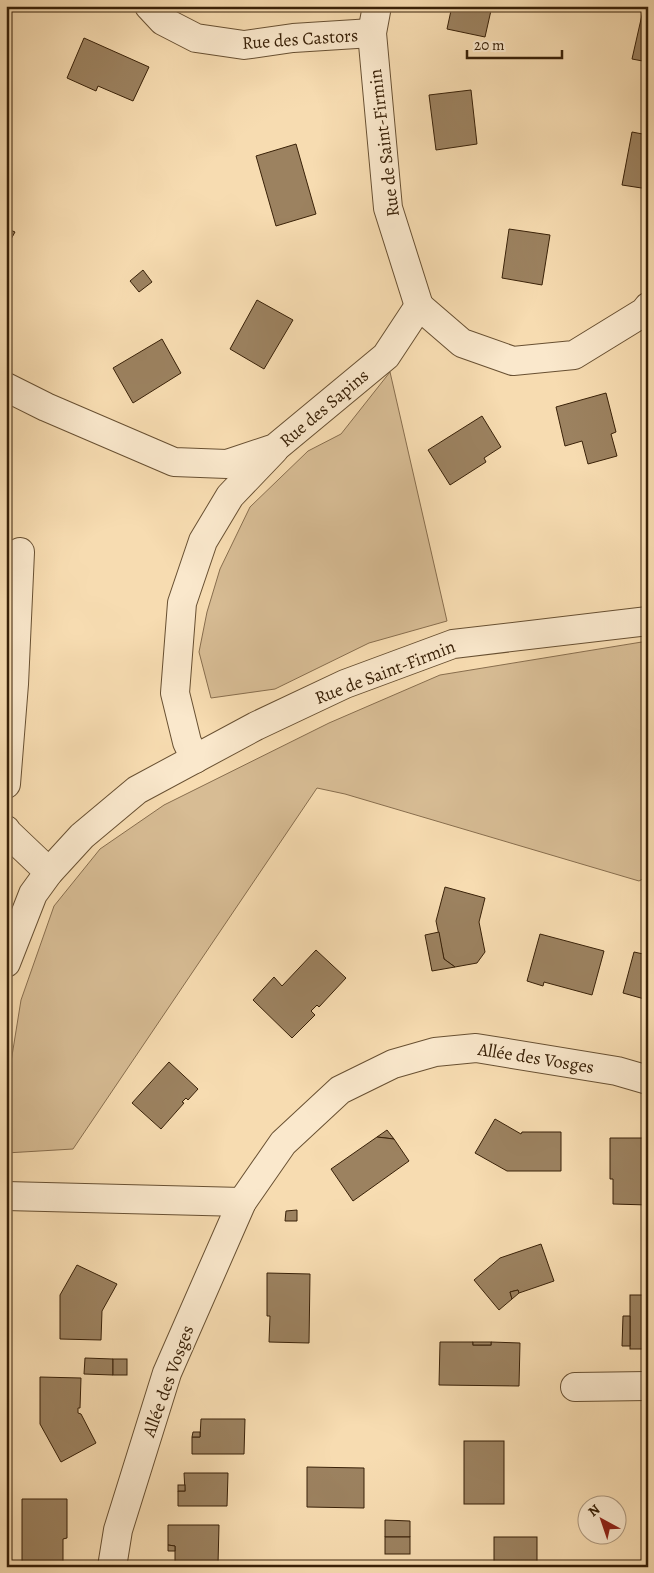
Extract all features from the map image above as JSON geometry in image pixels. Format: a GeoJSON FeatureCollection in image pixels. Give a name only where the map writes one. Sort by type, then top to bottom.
{"type":"FeatureCollection","features":[{"type":"Feature","properties":{"kind":"street","name":"Rue des Castors"},"geometry":{"type":"LineString","coordinates":[[149,6],[163,21],[196,38],[244,45],[293,38],[372,33]]}},
{"type":"Feature","properties":{"kind":"street","name":"Rue de Saint-Firmin"},"geometry":{"type":"LineString","coordinates":[[377,6],[372,33],[388,208],[419,306]]}},
{"type":"Feature","properties":{"kind":"street"},"geometry":{"type":"LineString","coordinates":[[419,306],[462,343],[513,361],[574,355],[648,308]]}},
{"type":"Feature","properties":{"kind":"street","name":"Rue des Sapins"},"geometry":{"type":"LineString","coordinates":[[6,387],[46,407],[174,462],[227,464],[275,448],[386,356],[419,306]]}},
{"type":"Feature","properties":{"kind":"street"},"geometry":{"type":"LineString","coordinates":[[194,759],[175,693],[182,603],[203,540],[230,496],[275,448]]}},
{"type":"Feature","properties":{"kind":"street"},"geometry":{"type":"LineString","coordinates":[[6,784],[10,683],[20,552]]}},
{"type":"Feature","properties":{"kind":"street","name":"Rue de Saint-Firmin"},"geometry":{"type":"LineString","coordinates":[[6,963],[33,894],[49,872],[82,836],[137,790],[194,759],[256,726],[345,684],[453,644],[648,620]]}},
{"type":"Feature","properties":{"kind":"street"},"geometry":{"type":"LineString","coordinates":[[6,830],[49,872]]}},
{"type":"Feature","properties":{"kind":"street","name":"Allée des Vosges"},"geometry":{"type":"LineString","coordinates":[[112,1567],[118,1530],[166,1373],[242,1202],[283,1143],[340,1090],[393,1064],[435,1052],[476,1048],[617,1071],[648,1080]]}},
{"type":"Feature","properties":{"kind":"street"},"geometry":{"type":"LineString","coordinates":[[6,1196],[242,1202]]}},
{"type":"Feature","properties":{"kind":"street"},"geometry":{"type":"LineString","coordinates":[[575,1387],[648,1386]]}},
{"type":"Feature","properties":{"kind":"shaded area"},"geometry":{"type":"Polygon","coordinates":[[[390,372],[447,621],[369,643],[275,689],[211,698],[199,652],[207,612],[220,569],[250,507],[308,451],[341,434],[390,372]]]}},
{"type":"Feature","properties":{"kind":"shaded area"},"geometry":{"type":"Polygon","coordinates":[[[648,641],[648,876],[639,881],[345,794],[317,788],[73,1149],[6,1153],[6,1093],[21,1000],[54,906],[100,849],[164,805],[329,723],[440,675],[648,641]]]}},
{"type":"Feature","properties":{"kind":"building"},"geometry":{"type":"Polygon","coordinates":[[[452,6],[492,6],[485,37],[447,29],[452,6]]]}},
{"type":"Feature","properties":{"kind":"building"},"geometry":{"type":"Polygon","coordinates":[[[644,6],[648,6],[648,62],[632,59],[644,6]]]}},
{"type":"Feature","properties":{"kind":"building"},"geometry":{"type":"Polygon","coordinates":[[[84,38],[149,67],[133,101],[98,86],[96,91],[67,78],[84,38]]]}},
{"type":"Feature","properties":{"kind":"building"},"geometry":{"type":"Polygon","coordinates":[[[471,90],[477,144],[436,150],[429,95],[471,90]]]}},
{"type":"Feature","properties":{"kind":"building"},"geometry":{"type":"Polygon","coordinates":[[[632,132],[648,135],[648,189],[622,185],[632,132]]]}},
{"type":"Feature","properties":{"kind":"building"},"geometry":{"type":"Polygon","coordinates":[[[296,144],[316,214],[276,226],[256,156],[296,144]]]}},
{"type":"Feature","properties":{"kind":"building"},"geometry":{"type":"Polygon","coordinates":[[[6,228],[15,232],[6,248],[6,228]]]}},
{"type":"Feature","properties":{"kind":"building"},"geometry":{"type":"Polygon","coordinates":[[[509,229],[550,235],[542,285],[502,278],[509,229]]]}},
{"type":"Feature","properties":{"kind":"building"},"geometry":{"type":"Polygon","coordinates":[[[143,270],[152,282],[139,292],[130,281],[143,270]]]}},
{"type":"Feature","properties":{"kind":"building"},"geometry":{"type":"Polygon","coordinates":[[[257,300],[293,320],[264,369],[230,349],[257,300]]]}},
{"type":"Feature","properties":{"kind":"building"},"geometry":{"type":"Polygon","coordinates":[[[162,339],[181,373],[133,403],[113,368],[162,339]]]}},
{"type":"Feature","properties":{"kind":"building"},"geometry":{"type":"Polygon","coordinates":[[[606,393],[616,432],[611,434],[617,456],[588,464],[582,441],[565,446],[556,407],[606,393]]]}},
{"type":"Feature","properties":{"kind":"building"},"geometry":{"type":"Polygon","coordinates":[[[482,416],[501,447],[484,458],[486,462],[450,485],[428,450],[482,416]]]}},
{"type":"Feature","properties":{"kind":"building"},"geometry":{"type":"Polygon","coordinates":[[[445,887],[485,898],[479,922],[485,952],[477,963],[455,967],[444,959],[436,921],[445,887]]]}},
{"type":"Feature","properties":{"kind":"building"},"geometry":{"type":"Polygon","coordinates":[[[439,932],[444,959],[455,967],[432,971],[425,935],[439,932]]]}},
{"type":"Feature","properties":{"kind":"building"},"geometry":{"type":"Polygon","coordinates":[[[540,934],[604,951],[592,995],[544,982],[543,986],[527,981],[540,934]]]}},
{"type":"Feature","properties":{"kind":"building"},"geometry":{"type":"Polygon","coordinates":[[[316,950],[346,978],[319,1007],[317,1005],[311,1011],[315,1015],[292,1038],[253,1000],[274,977],[282,986],[316,950]]]}},
{"type":"Feature","properties":{"kind":"building"},"geometry":{"type":"Polygon","coordinates":[[[634,952],[648,955],[648,1000],[623,993],[634,952]]]}},
{"type":"Feature","properties":{"kind":"building"},"geometry":{"type":"Polygon","coordinates":[[[169,1062],[198,1089],[188,1100],[186,1098],[182,1102],[184,1103],[161,1129],[132,1103],[169,1062]]]}},
{"type":"Feature","properties":{"kind":"building"},"geometry":{"type":"Polygon","coordinates":[[[495,1119],[521,1134],[522,1132],[561,1132],[561,1171],[507,1171],[475,1153],[495,1119]]]}},
{"type":"Feature","properties":{"kind":"building"},"geometry":{"type":"Polygon","coordinates":[[[387,1130],[394,1139],[377,1137],[387,1130]]]}},
{"type":"Feature","properties":{"kind":"building"},"geometry":{"type":"Polygon","coordinates":[[[377,1137],[394,1139],[409,1161],[353,1201],[331,1169],[377,1137]]]}},
{"type":"Feature","properties":{"kind":"building"},"geometry":{"type":"Polygon","coordinates":[[[610,1138],[648,1138],[648,1205],[613,1204],[613,1179],[610,1179],[610,1138]]]}},
{"type":"Feature","properties":{"kind":"building"},"geometry":{"type":"Polygon","coordinates":[[[297,1210],[297,1221],[285,1221],[286,1211],[297,1210]]]}},
{"type":"Feature","properties":{"kind":"building"},"geometry":{"type":"Polygon","coordinates":[[[541,1244],[554,1281],[519,1293],[518,1290],[510,1292],[512,1299],[499,1310],[474,1280],[500,1258],[541,1244]]]}},
{"type":"Feature","properties":{"kind":"building"},"geometry":{"type":"Polygon","coordinates":[[[77,1265],[117,1284],[102,1311],[101,1340],[60,1339],[60,1295],[77,1265]]]}},
{"type":"Feature","properties":{"kind":"building"},"geometry":{"type":"Polygon","coordinates":[[[267,1273],[310,1274],[309,1343],[269,1342],[270,1316],[267,1316],[267,1273]]]}},
{"type":"Feature","properties":{"kind":"building"},"geometry":{"type":"Polygon","coordinates":[[[518,1290],[519,1293],[512,1299],[510,1292],[518,1290]]]}},
{"type":"Feature","properties":{"kind":"building"},"geometry":{"type":"Polygon","coordinates":[[[630,1295],[648,1295],[648,1349],[630,1349],[630,1295]]]}},
{"type":"Feature","properties":{"kind":"building"},"geometry":{"type":"Polygon","coordinates":[[[623,1316],[630,1316],[630,1346],[622,1346],[623,1316]]]}},
{"type":"Feature","properties":{"kind":"building"},"geometry":{"type":"Polygon","coordinates":[[[440,1342],[473,1342],[473,1345],[491,1345],[491,1342],[520,1343],[519,1386],[439,1385],[440,1342]]]}},
{"type":"Feature","properties":{"kind":"building"},"geometry":{"type":"Polygon","coordinates":[[[473,1342],[491,1342],[491,1345],[473,1345],[473,1342]]]}},
{"type":"Feature","properties":{"kind":"building"},"geometry":{"type":"Polygon","coordinates":[[[85,1358],[113,1359],[113,1375],[84,1374],[85,1358]]]}},
{"type":"Feature","properties":{"kind":"building"},"geometry":{"type":"Polygon","coordinates":[[[113,1359],[127,1359],[127,1375],[113,1375],[113,1359]]]}},
{"type":"Feature","properties":{"kind":"building"},"geometry":{"type":"Polygon","coordinates":[[[40,1377],[81,1378],[80,1408],[78,1408],[78,1413],[81,1414],[96,1443],[61,1462],[40,1424],[40,1377]]]}},
{"type":"Feature","properties":{"kind":"building"},"geometry":{"type":"Polygon","coordinates":[[[201,1419],[245,1419],[244,1454],[192,1454],[192,1437],[200,1437],[201,1419]]]}},
{"type":"Feature","properties":{"kind":"building"},"geometry":{"type":"Polygon","coordinates":[[[193,1432],[200,1432],[200,1437],[192,1437],[193,1432]]]}},
{"type":"Feature","properties":{"kind":"building"},"geometry":{"type":"Polygon","coordinates":[[[464,1441],[504,1441],[504,1504],[464,1504],[464,1441]]]}},
{"type":"Feature","properties":{"kind":"building"},"geometry":{"type":"Polygon","coordinates":[[[307,1467],[364,1468],[364,1508],[307,1507],[307,1467]]]}},
{"type":"Feature","properties":{"kind":"building"},"geometry":{"type":"Polygon","coordinates":[[[184,1473],[228,1473],[227,1506],[178,1506],[178,1491],[185,1491],[184,1473]]]}},
{"type":"Feature","properties":{"kind":"building"},"geometry":{"type":"Polygon","coordinates":[[[178,1485],[185,1485],[185,1491],[178,1491],[178,1485]]]}},
{"type":"Feature","properties":{"kind":"building"},"geometry":{"type":"Polygon","coordinates":[[[22,1499],[67,1499],[67,1538],[63,1539],[63,1563],[22,1563],[22,1499]]]}},
{"type":"Feature","properties":{"kind":"building"},"geometry":{"type":"Polygon","coordinates":[[[385,1520],[410,1521],[410,1537],[385,1537],[385,1520]]]}},
{"type":"Feature","properties":{"kind":"building"},"geometry":{"type":"Polygon","coordinates":[[[168,1525],[219,1525],[218,1564],[175,1563],[175,1546],[168,1545],[168,1525]]]}},
{"type":"Feature","properties":{"kind":"building"},"geometry":{"type":"Polygon","coordinates":[[[385,1537],[410,1537],[410,1554],[385,1554],[385,1537]]]}},
{"type":"Feature","properties":{"kind":"building"},"geometry":{"type":"Polygon","coordinates":[[[494,1537],[537,1537],[537,1567],[494,1567],[494,1537]]]}},
{"type":"Feature","properties":{"kind":"building"},"geometry":{"type":"Polygon","coordinates":[[[168,1545],[175,1546],[175,1551],[168,1551],[168,1545]]]}}]}
